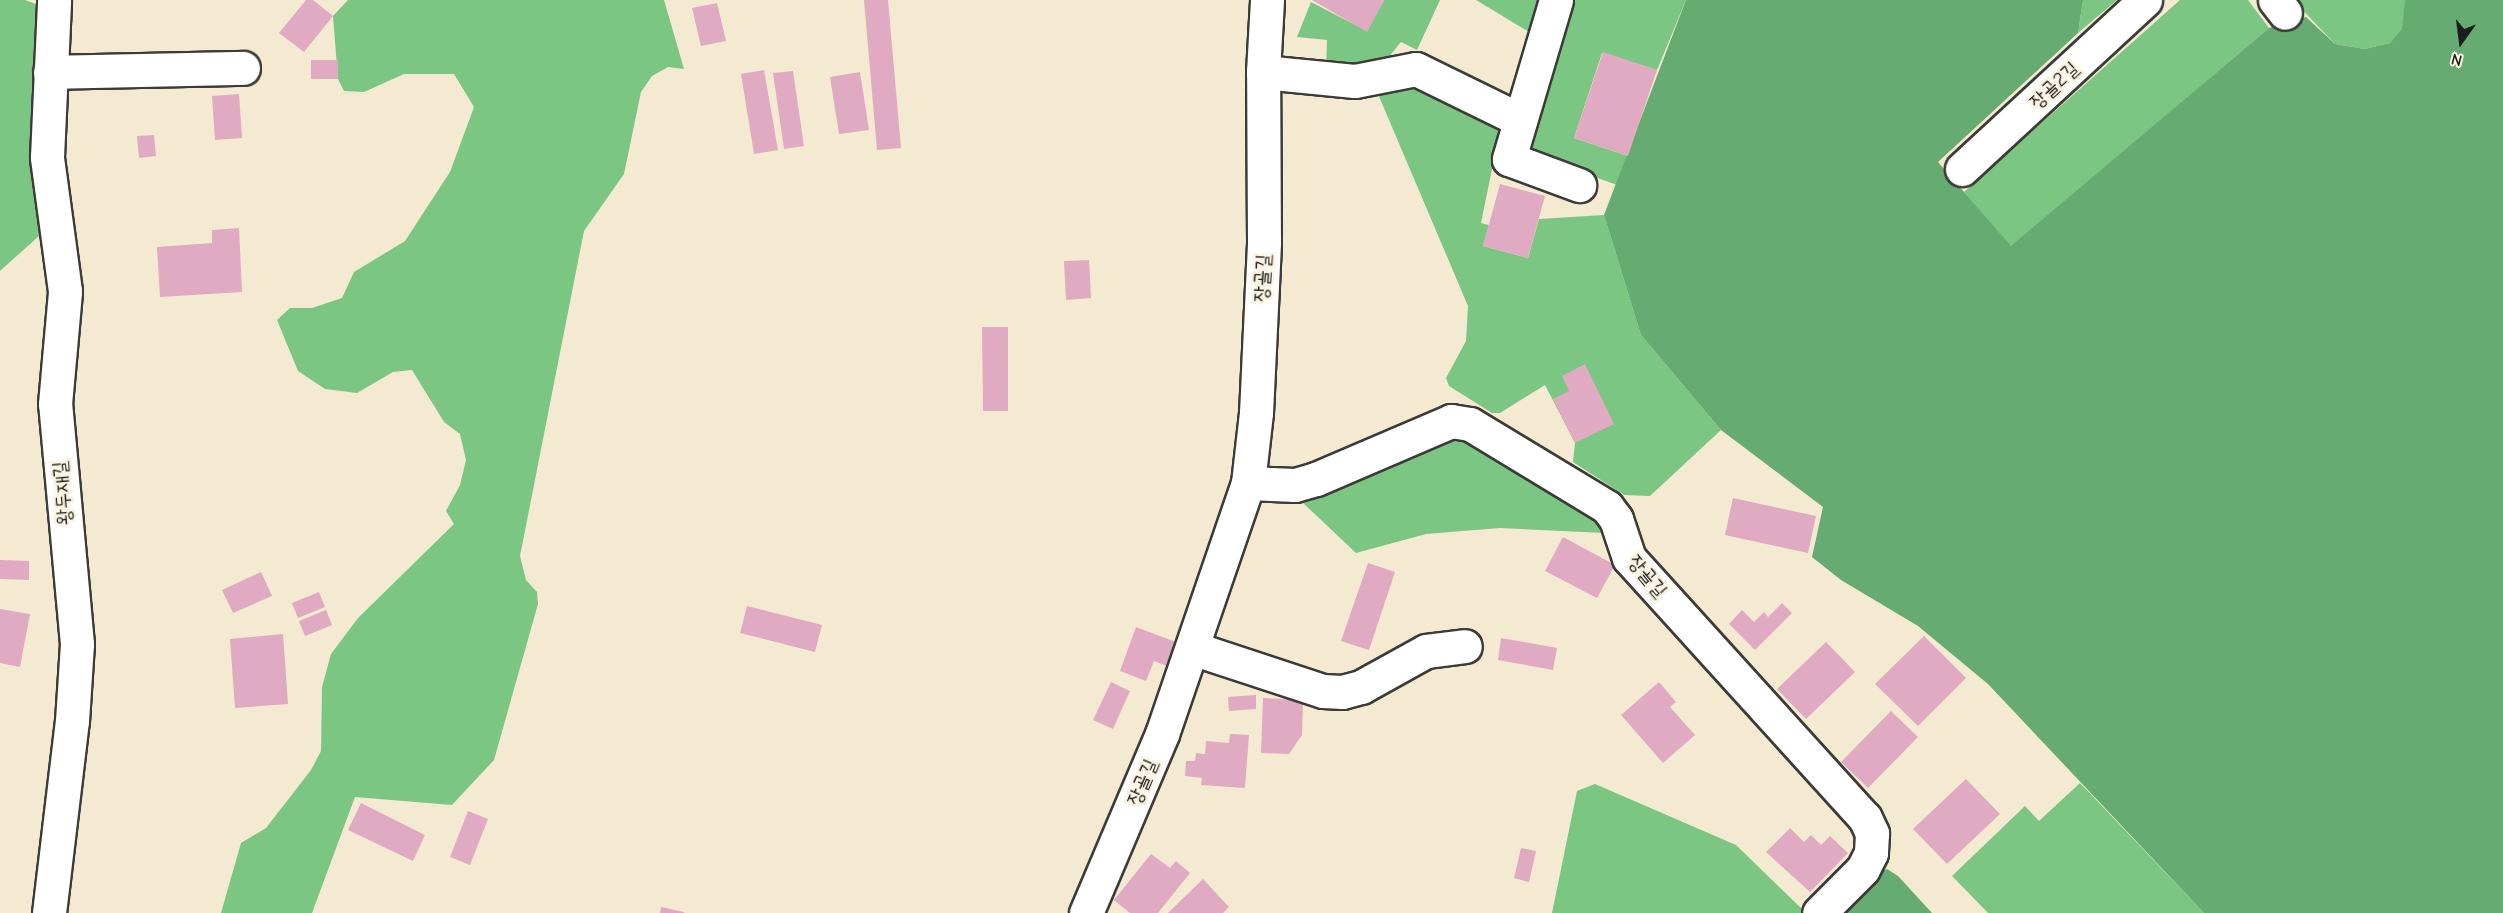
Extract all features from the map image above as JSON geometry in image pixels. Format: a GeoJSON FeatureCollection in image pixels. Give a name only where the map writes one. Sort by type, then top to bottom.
{"type":"FeatureCollection","features":[{"type":"Feature","properties":{"kind":"lane","name":"왕두재길"},"geometry":{"type":"LineString","coordinates":[[49,913],[72,721],[76,644],[55,404],[65,291],[47,157],[54,0]]}},
{"type":"Feature","properties":{"kind":"lane","name":"장골길"},"geometry":{"type":"LineString","coordinates":[[1086,913],[1162,734],[1248,483],[1256,413],[1264,242],[1263,72],[1267,0]]}},
{"type":"Feature","properties":{"kind":"lane"},"geometry":{"type":"LineString","coordinates":[[1556,0],[1509,159],[1579,185]]}},
{"type":"Feature","properties":{"kind":"lane","name":"장골2길"},"geometry":{"type":"LineString","coordinates":[[1962,169],[2145,0]]}},
{"type":"Feature","properties":{"kind":"lane"},"geometry":{"type":"LineString","coordinates":[[50,72],[243,68]]}},
{"type":"Feature","properties":{"kind":"lane"},"geometry":{"type":"LineString","coordinates":[[1263,72],[1346,81],[1416,69],[1520,120]]}},
{"type":"Feature","properties":{"kind":"lane","name":"장골길"},"geometry":{"type":"LineString","coordinates":[[1248,483],[1295,485],[1317,479],[1451,421],[1470,424],[1607,507],[1616,519],[1629,558],[1865,818],[1872,833],[1871,853],[1863,869],[1818,913]]}},
{"type":"Feature","properties":{"kind":"lane"},"geometry":{"type":"LineString","coordinates":[[1192,648],[1323,691],[1342,692],[1361,687],[1426,651],[1465,646]]}},
{"type":"Feature","properties":{"kind":"green space"},"geometry":{"type":"Polygon","coordinates":[[[0,0],[25,0],[47,8],[49,227],[0,271],[0,0]]]}},
{"type":"Feature","properties":{"kind":"green space"},"geometry":{"type":"Polygon","coordinates":[[[348,0],[664,0],[684,69],[668,67],[652,76],[641,92],[624,174],[584,231],[520,556],[526,580],[537,592],[538,604],[494,760],[452,805],[355,797],[312,913],[221,913],[241,843],[266,828],[311,770],[321,751],[322,687],[331,654],[358,618],[454,524],[446,511],[460,485],[466,460],[460,434],[444,422],[412,370],[393,372],[357,393],[325,389],[298,371],[277,320],[290,308],[312,308],[342,298],[354,272],[405,241],[450,172],[474,107],[454,74],[404,74],[364,92],[344,91],[338,79],[333,16],[348,0]]]}},
{"type":"Feature","properties":{"kind":"green space"},"geometry":{"type":"Polygon","coordinates":[[[1384,0],[1440,0],[1417,50],[1401,42],[1383,64],[1326,69],[1327,40],[1297,37],[1311,2],[1367,31],[1384,0]]]}},
{"type":"Feature","properties":{"kind":"green space"},"geometry":{"type":"Polygon","coordinates":[[[1476,0],[1544,0],[1534,35],[1476,0]]]}},
{"type":"Feature","properties":{"kind":"green space"},"geometry":{"type":"Polygon","coordinates":[[[1575,0],[1686,0],[1657,70],[1602,53],[1574,138],[1628,156],[1617,185],[1534,155],[1526,144],[1527,129],[1575,0]]]}},
{"type":"Feature","properties":{"kind":"green space"},"geometry":{"type":"Polygon","coordinates":[[[1686,0],[2083,0],[2078,33],[1938,162],[2011,246],[2269,28],[2306,17],[2335,44],[2365,49],[2390,43],[2402,29],[2405,0],[2503,0],[2503,913],[2204,913],[1988,684],[1918,626],[1841,580],[1812,557],[1823,507],[1721,430],[1641,335],[1604,215],[1686,0]]]}},
{"type":"Feature","properties":{"kind":"green space"},"geometry":{"type":"Polygon","coordinates":[[[2083,0],[2117,0],[2078,33],[2083,0]]]}},
{"type":"Feature","properties":{"kind":"green space"},"geometry":{"type":"Polygon","coordinates":[[[2180,0],[2248,0],[2269,28],[2011,247],[1964,192],[2180,0]]]}},
{"type":"Feature","properties":{"kind":"green space"},"geometry":{"type":"Polygon","coordinates":[[[2293,0],[2405,0],[2403,29],[2390,43],[2365,49],[2335,44],[2293,0]]]}},
{"type":"Feature","properties":{"kind":"green space"},"geometry":{"type":"Polygon","coordinates":[[[1414,83],[1500,130],[1481,223],[1489,225],[1483,246],[1528,258],[1539,219],[1604,215],[1641,335],[1721,430],[1650,496],[1624,495],[1573,462],[1575,443],[1545,385],[1500,413],[1492,413],[1449,386],[1446,378],[1466,341],[1468,306],[1378,94],[1414,83]]]}},
{"type":"Feature","properties":{"kind":"green space"},"geometry":{"type":"Polygon","coordinates":[[[1460,437],[1593,515],[1604,533],[1500,528],[1426,534],[1356,553],[1301,501],[1460,437]]]}},
{"type":"Feature","properties":{"kind":"green space"},"geometry":{"type":"Polygon","coordinates":[[[2080,783],[2204,913],[1988,913],[1952,876],[2025,806],[2039,821],[2080,783]]]}},
{"type":"Feature","properties":{"kind":"green space"},"geometry":{"type":"Polygon","coordinates":[[[1595,784],[1736,845],[1802,909],[1801,913],[1552,913],[1577,791],[1595,784]]]}},
{"type":"Feature","properties":{"kind":"green space"},"geometry":{"type":"Polygon","coordinates":[[[1887,869],[1898,876],[1932,913],[1844,913],[1877,873],[1887,869]]]}},
{"type":"Feature","properties":{"kind":"building"},"geometry":{"type":"Polygon","coordinates":[[[306,0],[313,0],[333,16],[304,52],[279,33],[306,0]]]}},
{"type":"Feature","properties":{"kind":"building"},"geometry":{"type":"Polygon","coordinates":[[[864,0],[888,0],[901,148],[877,150],[864,0]]]}},
{"type":"Feature","properties":{"kind":"building"},"geometry":{"type":"Polygon","coordinates":[[[1312,0],[1384,0],[1367,32],[1312,0]]]}},
{"type":"Feature","properties":{"kind":"building"},"geometry":{"type":"Polygon","coordinates":[[[717,3],[726,41],[701,46],[692,8],[717,3]]]}},
{"type":"Feature","properties":{"kind":"building"},"geometry":{"type":"Polygon","coordinates":[[[1603,52],[1657,70],[1628,156],[1574,138],[1603,52]]]}},
{"type":"Feature","properties":{"kind":"building"},"geometry":{"type":"Polygon","coordinates":[[[311,60],[338,60],[338,79],[311,79],[311,60]]]}},
{"type":"Feature","properties":{"kind":"building"},"geometry":{"type":"Polygon","coordinates":[[[764,70],[778,150],[754,154],[741,74],[764,70]]]}},
{"type":"Feature","properties":{"kind":"building"},"geometry":{"type":"Polygon","coordinates":[[[793,71],[804,146],[784,149],[773,73],[793,71]]]}},
{"type":"Feature","properties":{"kind":"building"},"geometry":{"type":"Polygon","coordinates":[[[860,72],[869,130],[839,134],[830,77],[860,72]]]}},
{"type":"Feature","properties":{"kind":"building"},"geometry":{"type":"Polygon","coordinates":[[[239,94],[242,138],[215,140],[212,96],[239,94]]]}},
{"type":"Feature","properties":{"kind":"building"},"geometry":{"type":"Polygon","coordinates":[[[154,135],[156,156],[139,158],[137,136],[154,135]]]}},
{"type":"Feature","properties":{"kind":"building"},"geometry":{"type":"Polygon","coordinates":[[[1500,184],[1545,196],[1528,258],[1483,246],[1500,184]]]}},
{"type":"Feature","properties":{"kind":"building"},"geometry":{"type":"Polygon","coordinates":[[[239,228],[242,292],[160,297],[157,247],[212,243],[212,230],[239,228]]]}},
{"type":"Feature","properties":{"kind":"building"},"geometry":{"type":"Polygon","coordinates":[[[1089,260],[1091,298],[1066,300],[1064,261],[1089,260]]]}},
{"type":"Feature","properties":{"kind":"building"},"geometry":{"type":"Polygon","coordinates":[[[982,327],[1008,327],[1008,411],[983,411],[982,327]]]}},
{"type":"Feature","properties":{"kind":"building"},"geometry":{"type":"Polygon","coordinates":[[[1585,364],[1614,424],[1575,443],[1553,399],[1569,391],[1562,376],[1585,364]]]}},
{"type":"Feature","properties":{"kind":"building"},"geometry":{"type":"Polygon","coordinates":[[[1733,498],[1816,516],[1808,553],[1725,535],[1733,498]]]}},
{"type":"Feature","properties":{"kind":"building"},"geometry":{"type":"Polygon","coordinates":[[[1563,537],[1615,565],[1597,598],[1545,571],[1563,537]]]}},
{"type":"Feature","properties":{"kind":"building"},"geometry":{"type":"Polygon","coordinates":[[[0,560],[29,561],[29,580],[0,579],[0,560]]]}},
{"type":"Feature","properties":{"kind":"building"},"geometry":{"type":"Polygon","coordinates":[[[1368,563],[1395,572],[1369,650],[1341,641],[1368,563]]]}},
{"type":"Feature","properties":{"kind":"building"},"geometry":{"type":"Polygon","coordinates":[[[261,572],[272,596],[233,613],[222,590],[261,572]]]}},
{"type":"Feature","properties":{"kind":"building"},"geometry":{"type":"Polygon","coordinates":[[[319,592],[325,607],[298,618],[292,603],[319,592]]]}},
{"type":"Feature","properties":{"kind":"building"},"geometry":{"type":"Polygon","coordinates":[[[1782,603],[1792,613],[1755,650],[1729,624],[1742,610],[1754,622],[1764,612],[1768,617],[1782,603]]]}},
{"type":"Feature","properties":{"kind":"building"},"geometry":{"type":"Polygon","coordinates":[[[747,606],[822,625],[815,652],[740,633],[747,606]]]}},
{"type":"Feature","properties":{"kind":"building"},"geometry":{"type":"Polygon","coordinates":[[[0,609],[30,614],[20,667],[0,663],[0,609]]]}},
{"type":"Feature","properties":{"kind":"building"},"geometry":{"type":"Polygon","coordinates":[[[326,610],[332,625],[305,636],[299,621],[326,610]]]}},
{"type":"Feature","properties":{"kind":"building"},"geometry":{"type":"Polygon","coordinates":[[[1136,627],[1181,644],[1172,668],[1154,661],[1146,681],[1120,671],[1136,627]]]}},
{"type":"Feature","properties":{"kind":"building"},"geometry":{"type":"Polygon","coordinates":[[[283,634],[288,704],[235,708],[230,639],[283,634]]]}},
{"type":"Feature","properties":{"kind":"building"},"geometry":{"type":"Polygon","coordinates":[[[1924,636],[1966,678],[1918,726],[1875,684],[1924,636]]]}},
{"type":"Feature","properties":{"kind":"building"},"geometry":{"type":"Polygon","coordinates":[[[1501,638],[1557,648],[1553,670],[1498,660],[1501,638]]]}},
{"type":"Feature","properties":{"kind":"building"},"geometry":{"type":"Polygon","coordinates":[[[1826,642],[1855,672],[1806,719],[1777,689],[1826,642]]]}},
{"type":"Feature","properties":{"kind":"building"},"geometry":{"type":"Polygon","coordinates":[[[1111,682],[1130,691],[1113,729],[1093,720],[1111,682]]]}},
{"type":"Feature","properties":{"kind":"building"},"geometry":{"type":"Polygon","coordinates":[[[1659,682],[1676,702],[1670,707],[1695,735],[1663,763],[1621,715],[1659,682]]]}},
{"type":"Feature","properties":{"kind":"building"},"geometry":{"type":"Polygon","coordinates":[[[1256,695],[1256,709],[1229,711],[1228,697],[1256,695]]]}},
{"type":"Feature","properties":{"kind":"building"},"geometry":{"type":"Polygon","coordinates":[[[1263,698],[1303,700],[1302,735],[1289,754],[1261,753],[1263,698]]]}},
{"type":"Feature","properties":{"kind":"building"},"geometry":{"type":"Polygon","coordinates":[[[1891,711],[1918,737],[1868,788],[1841,762],[1891,711]]]}},
{"type":"Feature","properties":{"kind":"building"},"geometry":{"type":"Polygon","coordinates":[[[1230,734],[1249,735],[1245,788],[1201,785],[1202,778],[1185,776],[1186,761],[1195,761],[1196,753],[1205,754],[1206,741],[1229,743],[1230,734]]]}},
{"type":"Feature","properties":{"kind":"building"},"geometry":{"type":"Polygon","coordinates":[[[1966,779],[2000,814],[1947,864],[1913,829],[1966,779]]]}},
{"type":"Feature","properties":{"kind":"building"},"geometry":{"type":"Polygon","coordinates":[[[361,803],[425,835],[413,861],[348,830],[361,803]]]}},
{"type":"Feature","properties":{"kind":"building"},"geometry":{"type":"Polygon","coordinates":[[[468,811],[488,819],[470,865],[450,857],[468,811]]]}},
{"type":"Feature","properties":{"kind":"building"},"geometry":{"type":"Polygon","coordinates":[[[1790,828],[1804,842],[1811,835],[1821,845],[1830,836],[1848,853],[1810,892],[1766,852],[1790,828]]]}},
{"type":"Feature","properties":{"kind":"building"},"geometry":{"type":"Polygon","coordinates":[[[1521,848],[1536,851],[1529,882],[1514,878],[1521,848]]]}},
{"type":"Feature","properties":{"kind":"building"},"geometry":{"type":"Polygon","coordinates":[[[1151,854],[1170,868],[1176,861],[1190,873],[1158,913],[1130,913],[1114,900],[1151,854]]]}},
{"type":"Feature","properties":{"kind":"building"},"geometry":{"type":"Polygon","coordinates":[[[1203,879],[1229,907],[1223,913],[1168,913],[1203,879]]]}},
{"type":"Feature","properties":{"kind":"building"},"geometry":{"type":"Polygon","coordinates":[[[661,907],[684,912],[684,913],[660,913],[661,907]]]}}]}
